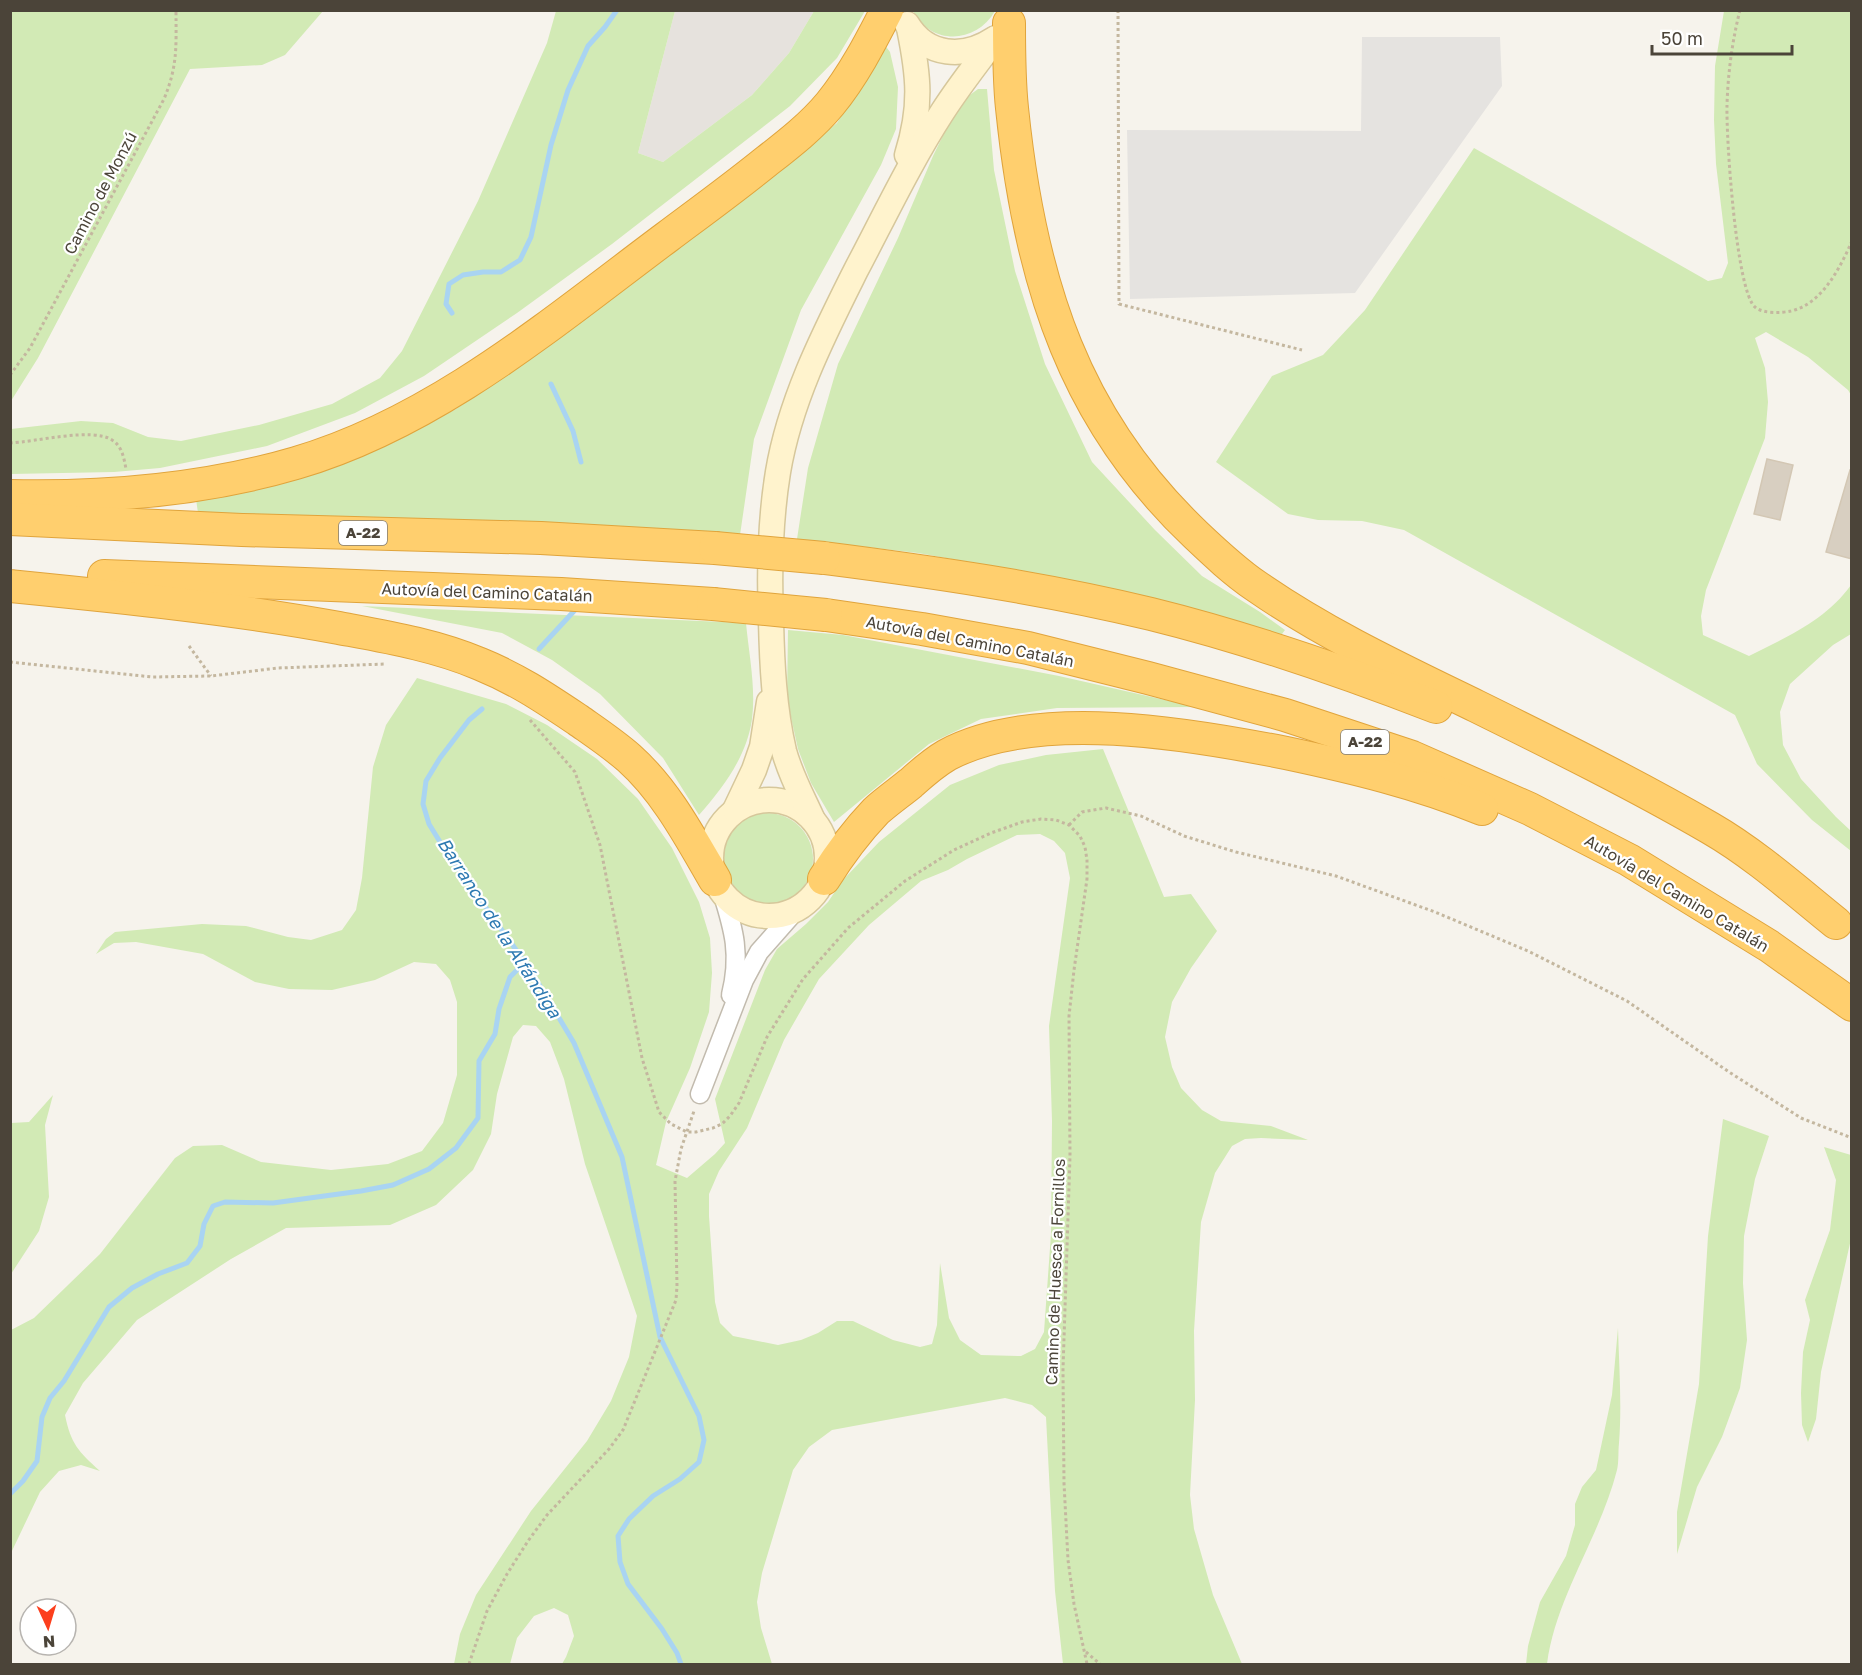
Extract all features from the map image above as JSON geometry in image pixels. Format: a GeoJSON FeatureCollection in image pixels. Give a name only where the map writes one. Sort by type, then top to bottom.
{"type":"FeatureCollection","features":[{"type":"Feature","properties":{"kind":"highway"},"geometry":{"type":"LineString","coordinates":[[10,496],[88,496],[166,489],[229,480],[298,462],[365,437],[427,407],[486,370],[554,322],[788,145],[829,105],[868,49],[899,16]]}},
{"type":"Feature","properties":{"kind":"highway"},"geometry":{"type":"LineString","coordinates":[[1010,20],[1012,106],[1018,151],[1037,253],[1050,302],[1066,346],[1110,433],[1173,513],[1216,554],[1253,584],[1302,616],[1360,649],[1588,761],[1713,830],[1779,876],[1844,929]]}},
{"type":"Feature","properties":{"kind":"highway","name":"A-22"},"geometry":{"type":"LineString","coordinates":[[10,519],[242,530],[541,537],[716,548],[929,571],[1020,586],[1152,615],[1253,643],[1396,691],[1536,750],[1639,803],[1717,847],[1844,929]]}},
{"type":"Feature","properties":{"kind":"highway","name":"Autovía del Camino Catalán"},"geometry":{"type":"LineString","coordinates":[[10,571],[561,594],[713,604],[826,615],[1028,648],[1285,715],[1412,758],[1530,809],[1629,860],[1769,946],[1851,1005]]}},
{"type":"Feature","properties":{"kind":"highway"},"geometry":{"type":"LineString","coordinates":[[10,586],[290,619],[410,641],[478,663],[527,686],[630,758],[673,809],[718,886]]}},
{"type":"Feature","properties":{"kind":"highway"},"geometry":{"type":"LineString","coordinates":[[824,879],[853,837],[877,811],[946,756],[977,743],[1010,735],[1054,729],[1111,729],[1191,736],[1354,767],[1462,801],[1609,861],[1769,946]]}},
{"type":"Feature","properties":{"kind":"main road"},"geometry":{"type":"LineString","coordinates":[[899,16],[920,40],[934,48],[950,52],[967,52],[982,47],[1010,20]]}},
{"type":"Feature","properties":{"kind":"main road"},"geometry":{"type":"LineString","coordinates":[[895,194],[911,142],[918,107],[918,74],[899,16]]}},
{"type":"Feature","properties":{"kind":"main road"},"geometry":{"type":"LineString","coordinates":[[772,672],[762,747],[754,771],[735,810],[723,822],[715,836],[711,852],[711,866],[718,886],[731,902],[756,915],[776,915],[796,910],[808,902],[824,879],[827,866],[826,845],[795,782],[785,753],[772,672],[771,523],[778,470],[791,420],[807,373],[826,329],[895,194],[942,113],[1010,20]]}},
{"type":"Feature","properties":{"kind":"main road"},"geometry":{"type":"LineString","coordinates":[[735,810],[761,800],[775,800],[801,809],[812,818]]}},
{"type":"Feature","properties":{"kind":"street"},"geometry":{"type":"LineString","coordinates":[[718,886],[734,928],[736,956],[734,982],[718,1046]]}},
{"type":"Feature","properties":{"kind":"street"},"geometry":{"type":"LineString","coordinates":[[700,1094],[744,980],[759,952],[796,910]]}},
{"type":"Feature","properties":{"kind":"path","name":"Camino de Monzú"},"geometry":{"type":"LineString","coordinates":[[10,375],[30,348],[165,99],[175,64],[176,10]]}},
{"type":"Feature","properties":{"kind":"path"},"geometry":{"type":"LineString","coordinates":[[1118,10],[1119,304],[1302,350]]}},
{"type":"Feature","properties":{"kind":"path"},"geometry":{"type":"LineString","coordinates":[[1740,10],[1729,67],[1726,107],[1738,254],[1750,301],[1756,308],[1783,312],[1806,304],[1818,296],[1830,281],[1842,264],[1851,241]]}},
{"type":"Feature","properties":{"kind":"path"},"geometry":{"type":"LineString","coordinates":[[10,443],[93,434],[112,440],[119,447],[124,457],[126,470]]}},
{"type":"Feature","properties":{"kind":"path"},"geometry":{"type":"LineString","coordinates":[[189,646],[211,676]]}},
{"type":"Feature","properties":{"kind":"path"},"geometry":{"type":"LineString","coordinates":[[10,662],[152,677],[211,676],[278,668],[394,663]]}},
{"type":"Feature","properties":{"kind":"path"},"geometry":{"type":"LineString","coordinates":[[529,720],[575,772],[600,845],[645,1068],[659,1112],[671,1124],[687,1132],[713,1128],[722,1124],[730,1116],[739,1103],[767,1037],[802,979],[848,928],[905,881],[954,850],[1001,829],[1041,819],[1056,820],[1069,825],[1083,812],[1106,808],[1141,816],[1184,836],[1236,852],[1336,876],[1435,912],[1528,951],[1627,1000],[1801,1118],[1851,1138]]}},
{"type":"Feature","properties":{"kind":"path","name":"Camino de Huesca a Fornillos"},"geometry":{"type":"LineString","coordinates":[[1069,825],[1080,836],[1088,860],[1069,1016],[1070,1155],[1063,1369],[1064,1482],[1068,1560],[1074,1604],[1087,1665]]}},
{"type":"Feature","properties":{"kind":"path"},"geometry":{"type":"LineString","coordinates":[[469,1665],[487,1611],[512,1566],[547,1515],[609,1449],[623,1430],[632,1410],[641,1382],[676,1300],[675,1181],[681,1149],[700,1094]]}},
{"type":"Feature","properties":{"kind":"path"},"geometry":{"type":"LineString","coordinates":[[1084,1651],[1100,1665]]}},
{"type":"Feature","properties":{"kind":"shaded area"},"geometry":{"type":"Polygon","coordinates":[[[675,11],[814,11],[789,53],[752,95],[663,162],[638,153],[675,11]]]}},
{"type":"Feature","properties":{"kind":"shaded area"},"geometry":{"type":"Polygon","coordinates":[[[1362,37],[1500,37],[1502,86],[1355,293],[1130,299],[1127,130],[1361,131],[1362,37]]]}},
{"type":"Feature","properties":{"kind":"green space"},"geometry":{"type":"Polygon","coordinates":[[[11,10],[323,11],[285,55],[262,65],[190,69],[38,358],[11,401],[11,10]]]}},
{"type":"Feature","properties":{"kind":"green space"},"geometry":{"type":"Polygon","coordinates":[[[556,11],[675,11],[638,153],[663,162],[752,95],[789,53],[814,11],[865,11],[837,58],[790,106],[612,244],[517,313],[424,376],[355,413],[267,446],[160,468],[114,472],[11,474],[11,429],[81,421],[113,423],[148,437],[181,441],[259,425],[332,404],[380,378],[402,351],[478,201],[547,43],[556,11]]]}},
{"type":"Feature","properties":{"kind":"green space"},"geometry":{"type":"Polygon","coordinates":[[[913,11],[995,11],[977,30],[965,35],[954,36],[942,35],[931,30],[913,11]]]}},
{"type":"Feature","properties":{"kind":"green space"},"geometry":{"type":"Polygon","coordinates":[[[1724,11],[1851,11],[1851,395],[1808,357],[1766,332],[1755,338],[1765,368],[1768,402],[1765,438],[1706,590],[1701,616],[1703,635],[1749,656],[1818,618],[1851,585],[1851,634],[1833,645],[1790,684],[1780,712],[1783,745],[1801,779],[1851,831],[1851,851],[1812,820],[1757,764],[1735,715],[1404,530],[1362,521],[1318,520],[1288,514],[1216,462],[1272,376],[1323,355],[1365,310],[1474,148],[1708,281],[1722,278],[1728,263],[1716,164],[1714,120],[1715,66],[1724,11]]]}},
{"type":"Feature","properties":{"kind":"green space"},"geometry":{"type":"Polygon","coordinates":[[[884,44],[890,52],[898,87],[896,129],[881,165],[801,310],[754,439],[740,535],[198,513],[196,499],[389,443],[456,409],[589,313],[837,123],[884,44]]]}},
{"type":"Feature","properties":{"kind":"green space"},"geometry":{"type":"Polygon","coordinates":[[[978,89],[987,89],[994,170],[1015,271],[1045,364],[1092,462],[1155,530],[1202,576],[1285,630],[1279,638],[1206,615],[1085,583],[918,553],[797,539],[808,468],[838,364],[959,103],[978,89]]]}},
{"type":"Feature","properties":{"kind":"green space"},"geometry":{"type":"Polygon","coordinates":[[[362,606],[746,623],[753,695],[752,719],[745,746],[725,783],[699,815],[663,758],[600,694],[552,660],[502,633],[362,606]]]}},
{"type":"Feature","properties":{"kind":"green space"},"geometry":{"type":"Polygon","coordinates":[[[788,630],[843,635],[1059,676],[1196,707],[1057,708],[981,719],[929,744],[834,822],[811,783],[798,749],[787,699],[788,630]]]}},
{"type":"Feature","properties":{"kind":"green space"},"geometry":{"type":"Polygon","coordinates":[[[417,678],[506,704],[547,725],[597,759],[638,799],[672,848],[699,902],[710,938],[712,973],[709,1012],[690,1068],[666,1122],[656,1165],[687,1178],[725,1143],[715,1099],[765,970],[777,949],[828,902],[842,881],[879,842],[950,785],[999,765],[1046,755],[1103,749],[1164,897],[1191,894],[1217,931],[1191,968],[1172,1002],[1165,1037],[1172,1067],[1181,1088],[1202,1110],[1221,1121],[1271,1126],[1308,1140],[1245,1139],[1232,1146],[1215,1173],[1201,1222],[1194,1331],[1195,1400],[1190,1495],[1194,1529],[1213,1595],[1242,1664],[1063,1664],[1055,1591],[1046,1417],[1032,1405],[1005,1398],[832,1430],[809,1447],[793,1470],[762,1573],[757,1602],[761,1628],[772,1664],[562,1664],[574,1636],[568,1615],[554,1608],[534,1616],[517,1638],[510,1664],[454,1664],[460,1634],[476,1595],[531,1511],[587,1441],[611,1401],[629,1357],[637,1316],[585,1164],[564,1079],[550,1042],[536,1026],[523,1025],[513,1037],[497,1094],[491,1134],[473,1170],[436,1205],[390,1225],[286,1228],[231,1259],[137,1320],[83,1383],[65,1415],[70,1433],[77,1446],[100,1471],[81,1465],[59,1471],[40,1492],[11,1553],[11,1330],[34,1318],[100,1254],[175,1158],[193,1146],[222,1145],[261,1162],[331,1170],[388,1164],[422,1151],[443,1123],[457,1075],[457,1002],[450,980],[436,964],[414,962],[375,980],[332,990],[289,989],[255,982],[203,954],[136,942],[114,943],[96,954],[106,939],[115,932],[202,924],[246,926],[288,937],[311,940],[342,930],[356,910],[362,878],[373,767],[386,725],[417,678]],[[1040,834],[1017,835],[921,881],[869,925],[819,979],[784,1040],[747,1128],[719,1171],[709,1194],[715,1302],[720,1323],[733,1336],[778,1345],[801,1340],[837,1321],[853,1321],[893,1340],[920,1347],[932,1344],[937,1325],[940,1263],[949,1318],[960,1340],[981,1355],[1021,1356],[1035,1349],[1044,1332],[1051,1234],[1052,1121],[1049,1026],[1070,878],[1065,853],[1054,841],[1040,834]]]}},
{"type":"Feature","properties":{"kind":"green space"},"geometry":{"type":"Polygon","coordinates":[[[767,813],[784,817],[799,827],[809,842],[813,859],[809,876],[799,891],[784,901],[767,905],[750,901],[735,891],[725,876],[721,859],[725,842],[735,827],[750,817],[767,813]]]}},
{"type":"Feature","properties":{"kind":"green space"},"geometry":{"type":"Polygon","coordinates":[[[53,1095],[45,1125],[49,1197],[39,1231],[11,1274],[11,1123],[29,1122],[53,1095]]]}},
{"type":"Feature","properties":{"kind":"green space"},"geometry":{"type":"Polygon","coordinates":[[[1723,1119],[1769,1136],[1755,1179],[1744,1236],[1743,1283],[1747,1340],[1740,1388],[1722,1437],[1697,1487],[1677,1554],[1677,1512],[1699,1384],[1708,1236],[1723,1119]]]}},
{"type":"Feature","properties":{"kind":"green space"},"geometry":{"type":"Polygon","coordinates":[[[1824,1147],[1851,1155],[1851,1239],[1821,1372],[1816,1419],[1808,1442],[1802,1425],[1801,1393],[1803,1352],[1810,1320],[1805,1300],[1830,1230],[1836,1180],[1824,1147]]]}},
{"type":"Feature","properties":{"kind":"green space"},"geometry":{"type":"Polygon","coordinates":[[[1618,1328],[1620,1414],[1617,1470],[1600,1519],[1559,1614],[1547,1664],[1526,1664],[1528,1646],[1540,1602],[1566,1556],[1575,1525],[1575,1504],[1582,1487],[1596,1470],[1612,1395],[1618,1328]]]}},
{"type":"Feature","properties":{"kind":"building"},"geometry":{"type":"Polygon","coordinates":[[[1767,459],[1793,465],[1780,520],[1754,514],[1767,459]]]}},
{"type":"Feature","properties":{"kind":"building"},"geometry":{"type":"Polygon","coordinates":[[[1850,470],[1852,471],[1852,559],[1826,552],[1850,470]]]}},
{"type":"Feature","properties":{"kind":"waterway","name":"Barranco de la Alfándiga"},"geometry":{"type":"LineString","coordinates":[[452,313],[446,304],[449,284],[463,275],[501,272],[520,260],[531,237],[551,145],[568,90],[588,46],[617,10]]}},
{"type":"Feature","properties":{"kind":"waterway","name":"Barranco de la Alfándiga"},"geometry":{"type":"LineString","coordinates":[[551,384],[573,431],[581,462]]}},
{"type":"Feature","properties":{"kind":"waterway","name":"Barranco de la Alfándiga"},"geometry":{"type":"LineString","coordinates":[[539,649],[575,610]]}},
{"type":"Feature","properties":{"kind":"waterway","name":"Barranco de la Alfándiga"},"geometry":{"type":"LineString","coordinates":[[482,709],[469,720],[440,758],[426,781],[423,804],[429,824],[445,850],[531,971],[574,1043],[622,1157],[660,1337],[699,1416],[704,1440],[699,1462],[680,1479],[653,1496],[629,1519],[618,1536],[620,1562],[628,1584],[662,1629],[681,1664]]}},
{"type":"Feature","properties":{"kind":"waterway"},"geometry":{"type":"LineString","coordinates":[[10,1494],[23,1481],[37,1461],[42,1417],[50,1398],[64,1381],[109,1307],[132,1288],[158,1274],[187,1263],[200,1246],[204,1224],[213,1206],[225,1202],[273,1203],[393,1185],[429,1169],[456,1148],[478,1118],[479,1061],[495,1034],[499,1009],[510,977],[525,962]]}}]}
